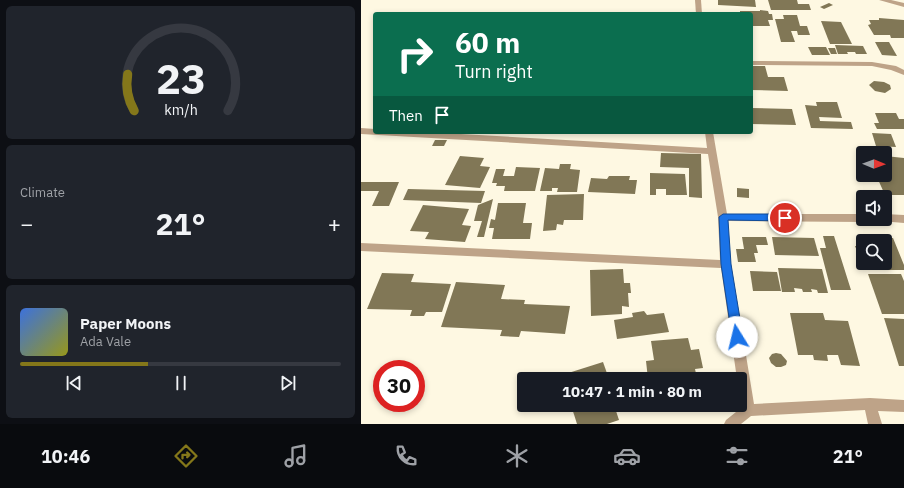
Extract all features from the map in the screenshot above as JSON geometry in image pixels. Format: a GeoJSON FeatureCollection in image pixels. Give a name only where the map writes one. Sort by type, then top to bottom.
{"type":"FeatureCollection","features":[{"type":"Feature","properties":{"kind":"street"},"geometry":{"type":"LineString","coordinates":[[698,0],[699,12]]}},
{"type":"Feature","properties":{"kind":"street"},"geometry":{"type":"LineString","coordinates":[[882,0],[904,5]]}},
{"type":"Feature","properties":{"kind":"street"},"geometry":{"type":"LineString","coordinates":[[753,63],[872,64],[893,68],[904,74]]}},
{"type":"Feature","properties":{"kind":"street"},"geometry":{"type":"LineString","coordinates":[[361,131],[373,132]]}},
{"type":"Feature","properties":{"kind":"street"},"geometry":{"type":"LineString","coordinates":[[414,134],[711,151]]}},
{"type":"Feature","properties":{"kind":"street"},"geometry":{"type":"LineString","coordinates":[[709,134],[723,217],[726,264],[749,410]]}},
{"type":"Feature","properties":{"kind":"street"},"geometry":{"type":"LineString","coordinates":[[723,217],[856,218]]}},
{"type":"Feature","properties":{"kind":"street"},"geometry":{"type":"LineString","coordinates":[[892,218],[904,218]]}},
{"type":"Feature","properties":{"kind":"street"},"geometry":{"type":"LineString","coordinates":[[361,247],[726,264]]}},
{"type":"Feature","properties":{"kind":"street"},"geometry":{"type":"LineString","coordinates":[[869,404],[875,424]]}},
{"type":"Feature","properties":{"kind":"street"},"geometry":{"type":"LineString","coordinates":[[731,424],[749,410],[869,404],[904,406]]}},
{"type":"Feature","properties":{"kind":"building"},"geometry":{"type":"Polygon","coordinates":[[[718,0],[755,0],[756,7],[718,5],[718,0]]]}},
{"type":"Feature","properties":{"kind":"building"},"geometry":{"type":"Polygon","coordinates":[[[768,0],[797,0],[798,4],[809,4],[811,10],[771,10],[768,0]]]}},
{"type":"Feature","properties":{"kind":"building"},"geometry":{"type":"Polygon","coordinates":[[[829,3],[833,5],[824,9],[820,7],[829,3]]]}},
{"type":"Feature","properties":{"kind":"building"},"geometry":{"type":"Polygon","coordinates":[[[740,11],[768,11],[769,14],[772,14],[773,20],[768,20],[770,26],[753,26],[753,12],[740,12],[740,11]]]}},
{"type":"Feature","properties":{"kind":"building"},"geometry":{"type":"Polygon","coordinates":[[[783,15],[797,15],[800,26],[807,26],[810,35],[798,35],[797,31],[791,31],[795,42],[781,42],[775,19],[784,19],[783,15]]]}},
{"type":"Feature","properties":{"kind":"building"},"geometry":{"type":"Polygon","coordinates":[[[879,18],[904,20],[904,38],[891,38],[890,35],[874,35],[868,25],[871,24],[869,20],[879,20],[879,18]]]}},
{"type":"Feature","properties":{"kind":"building"},"geometry":{"type":"Polygon","coordinates":[[[821,21],[841,22],[852,44],[830,44],[821,21]]]}},
{"type":"Feature","properties":{"kind":"building"},"geometry":{"type":"Polygon","coordinates":[[[875,42],[889,42],[897,56],[882,55],[875,42]]]}},
{"type":"Feature","properties":{"kind":"building"},"geometry":{"type":"Polygon","coordinates":[[[835,45],[863,46],[867,54],[847,52],[848,54],[838,54],[835,45]]]}},
{"type":"Feature","properties":{"kind":"building"},"geometry":{"type":"Polygon","coordinates":[[[808,47],[826,47],[830,55],[812,55],[808,47]]]}},
{"type":"Feature","properties":{"kind":"building"},"geometry":{"type":"Polygon","coordinates":[[[828,48],[835,48],[837,54],[831,54],[828,48]]]}},
{"type":"Feature","properties":{"kind":"building"},"geometry":{"type":"Polygon","coordinates":[[[753,66],[765,66],[768,77],[784,77],[788,91],[753,90],[753,66]]]}},
{"type":"Feature","properties":{"kind":"building"},"geometry":{"type":"Polygon","coordinates":[[[874,81],[884,82],[890,85],[891,89],[885,93],[875,91],[869,85],[874,81]]]}},
{"type":"Feature","properties":{"kind":"building"},"geometry":{"type":"Polygon","coordinates":[[[816,102],[837,102],[842,118],[819,117],[820,121],[851,122],[853,129],[811,128],[805,105],[817,106],[816,102]]]}},
{"type":"Feature","properties":{"kind":"building"},"geometry":{"type":"Polygon","coordinates":[[[753,108],[792,109],[796,125],[753,124],[753,108]]]}},
{"type":"Feature","properties":{"kind":"building"},"geometry":{"type":"Polygon","coordinates":[[[875,113],[896,113],[899,119],[904,119],[904,129],[877,129],[874,123],[879,123],[875,113]]]}},
{"type":"Feature","properties":{"kind":"building"},"geometry":{"type":"Polygon","coordinates":[[[872,133],[891,134],[896,147],[892,146],[876,146],[872,133]]]}},
{"type":"Feature","properties":{"kind":"building"},"geometry":{"type":"Polygon","coordinates":[[[435,140],[447,140],[444,146],[432,146],[435,140]]]}},
{"type":"Feature","properties":{"kind":"building"},"geometry":{"type":"Polygon","coordinates":[[[661,153],[701,154],[702,198],[689,197],[689,168],[660,167],[661,153]]]}},
{"type":"Feature","properties":{"kind":"building"},"geometry":{"type":"Polygon","coordinates":[[[460,156],[484,158],[480,166],[490,167],[480,188],[445,185],[460,156]]]}},
{"type":"Feature","properties":{"kind":"building"},"geometry":{"type":"Polygon","coordinates":[[[892,157],[904,158],[904,195],[892,195],[892,190],[883,190],[879,182],[892,182],[892,157]]]}},
{"type":"Feature","properties":{"kind":"building"},"geometry":{"type":"Polygon","coordinates":[[[560,164],[571,164],[570,169],[580,170],[577,192],[557,192],[558,188],[552,188],[552,191],[540,191],[545,168],[559,169],[560,164]]]}},
{"type":"Feature","properties":{"kind":"building"},"geometry":{"type":"Polygon","coordinates":[[[516,167],[540,168],[535,191],[504,191],[505,186],[496,186],[497,183],[492,183],[496,169],[505,169],[503,176],[514,176],[516,167]]]}},
{"type":"Feature","properties":{"kind":"building"},"geometry":{"type":"Polygon","coordinates":[[[650,173],[685,174],[687,195],[666,195],[666,189],[656,189],[656,195],[650,195],[650,173]]]}},
{"type":"Feature","properties":{"kind":"building"},"geometry":{"type":"Polygon","coordinates":[[[609,176],[630,176],[629,180],[637,180],[635,194],[588,192],[591,178],[607,179],[609,176]]]}},
{"type":"Feature","properties":{"kind":"building"},"geometry":{"type":"Polygon","coordinates":[[[361,182],[399,182],[389,206],[372,206],[379,191],[361,191],[361,182]]]}},
{"type":"Feature","properties":{"kind":"building"},"geometry":{"type":"Polygon","coordinates":[[[737,188],[749,189],[749,198],[737,197],[737,188]]]}},
{"type":"Feature","properties":{"kind":"building"},"geometry":{"type":"Polygon","coordinates":[[[408,189],[485,191],[481,203],[403,200],[408,189]]]}},
{"type":"Feature","properties":{"kind":"building"},"geometry":{"type":"Polygon","coordinates":[[[584,194],[583,220],[564,220],[563,225],[557,224],[556,230],[543,231],[547,195],[584,194]]]}},
{"type":"Feature","properties":{"kind":"building"},"geometry":{"type":"Polygon","coordinates":[[[493,199],[484,237],[477,237],[482,221],[474,221],[478,205],[493,199]]]}},
{"type":"Feature","properties":{"kind":"building"},"geometry":{"type":"Polygon","coordinates":[[[498,203],[526,203],[523,223],[532,223],[530,239],[492,239],[494,228],[489,228],[491,219],[495,220],[498,203]]]}},
{"type":"Feature","properties":{"kind":"building"},"geometry":{"type":"Polygon","coordinates":[[[423,205],[469,209],[462,225],[471,226],[465,242],[425,239],[429,232],[410,231],[423,205]]]}},
{"type":"Feature","properties":{"kind":"building"},"geometry":{"type":"Polygon","coordinates":[[[823,236],[834,236],[851,290],[831,290],[820,248],[826,248],[823,236]]]}},
{"type":"Feature","properties":{"kind":"building"},"geometry":{"type":"Polygon","coordinates":[[[742,237],[766,237],[768,245],[756,245],[758,253],[754,253],[756,262],[738,262],[736,249],[744,249],[742,237]]]}},
{"type":"Feature","properties":{"kind":"building"},"geometry":{"type":"Polygon","coordinates":[[[772,237],[814,238],[819,256],[775,255],[772,237]]]}},
{"type":"Feature","properties":{"kind":"building"},"geometry":{"type":"Polygon","coordinates":[[[892,238],[904,265],[904,270],[892,270],[892,238]]]}},
{"type":"Feature","properties":{"kind":"building"},"geometry":{"type":"Polygon","coordinates":[[[778,268],[822,269],[828,293],[818,293],[817,290],[811,289],[812,292],[803,292],[802,289],[794,288],[795,292],[782,292],[778,268]]]}},
{"type":"Feature","properties":{"kind":"building"},"geometry":{"type":"Polygon","coordinates":[[[623,269],[624,283],[630,283],[631,293],[628,293],[629,307],[622,306],[622,314],[591,316],[590,270],[623,269]]]}},
{"type":"Feature","properties":{"kind":"building"},"geometry":{"type":"Polygon","coordinates":[[[750,271],[777,272],[781,291],[753,291],[750,271]]]}},
{"type":"Feature","properties":{"kind":"building"},"geometry":{"type":"Polygon","coordinates":[[[382,273],[414,274],[411,282],[451,284],[442,312],[426,312],[424,316],[410,316],[412,310],[367,309],[382,273]]]}},
{"type":"Feature","properties":{"kind":"building"},"geometry":{"type":"Polygon","coordinates":[[[868,274],[901,274],[904,281],[904,314],[882,314],[868,274]]]}},
{"type":"Feature","properties":{"kind":"building"},"geometry":{"type":"Polygon","coordinates":[[[456,282],[505,285],[501,299],[525,300],[524,304],[570,306],[565,334],[521,331],[519,337],[500,336],[502,330],[441,327],[456,282]]]}},
{"type":"Feature","properties":{"kind":"building"},"geometry":{"type":"Polygon","coordinates":[[[644,311],[647,315],[664,313],[669,332],[617,339],[614,320],[633,317],[632,313],[644,311]]]}},
{"type":"Feature","properties":{"kind":"building"},"geometry":{"type":"Polygon","coordinates":[[[790,313],[823,313],[825,320],[848,321],[860,366],[841,365],[838,355],[827,355],[828,361],[814,360],[813,355],[798,355],[790,313]]]}},
{"type":"Feature","properties":{"kind":"building"},"geometry":{"type":"Polygon","coordinates":[[[884,318],[904,319],[904,366],[899,366],[884,318]]]}},
{"type":"Feature","properties":{"kind":"building"},"geometry":{"type":"Polygon","coordinates":[[[688,338],[691,350],[699,349],[703,368],[695,369],[696,372],[647,372],[646,361],[654,360],[651,341],[688,338]]]}},
{"type":"Feature","properties":{"kind":"building"},"geometry":{"type":"Polygon","coordinates":[[[772,354],[781,354],[787,361],[786,365],[776,367],[771,363],[769,358],[772,354]]]}},
{"type":"Feature","properties":{"kind":"building"},"geometry":{"type":"Polygon","coordinates":[[[603,362],[607,372],[571,372],[603,362]]]}},
{"type":"Feature","properties":{"kind":"building"},"geometry":{"type":"Polygon","coordinates":[[[573,412],[616,412],[619,420],[607,424],[577,424],[573,412]]]}},
{"type":"Feature","properties":{"kind":"route"},"geometry":{"type":"LineString","coordinates":[[737,337],[726,264],[723,217],[785,218]]}}]}
